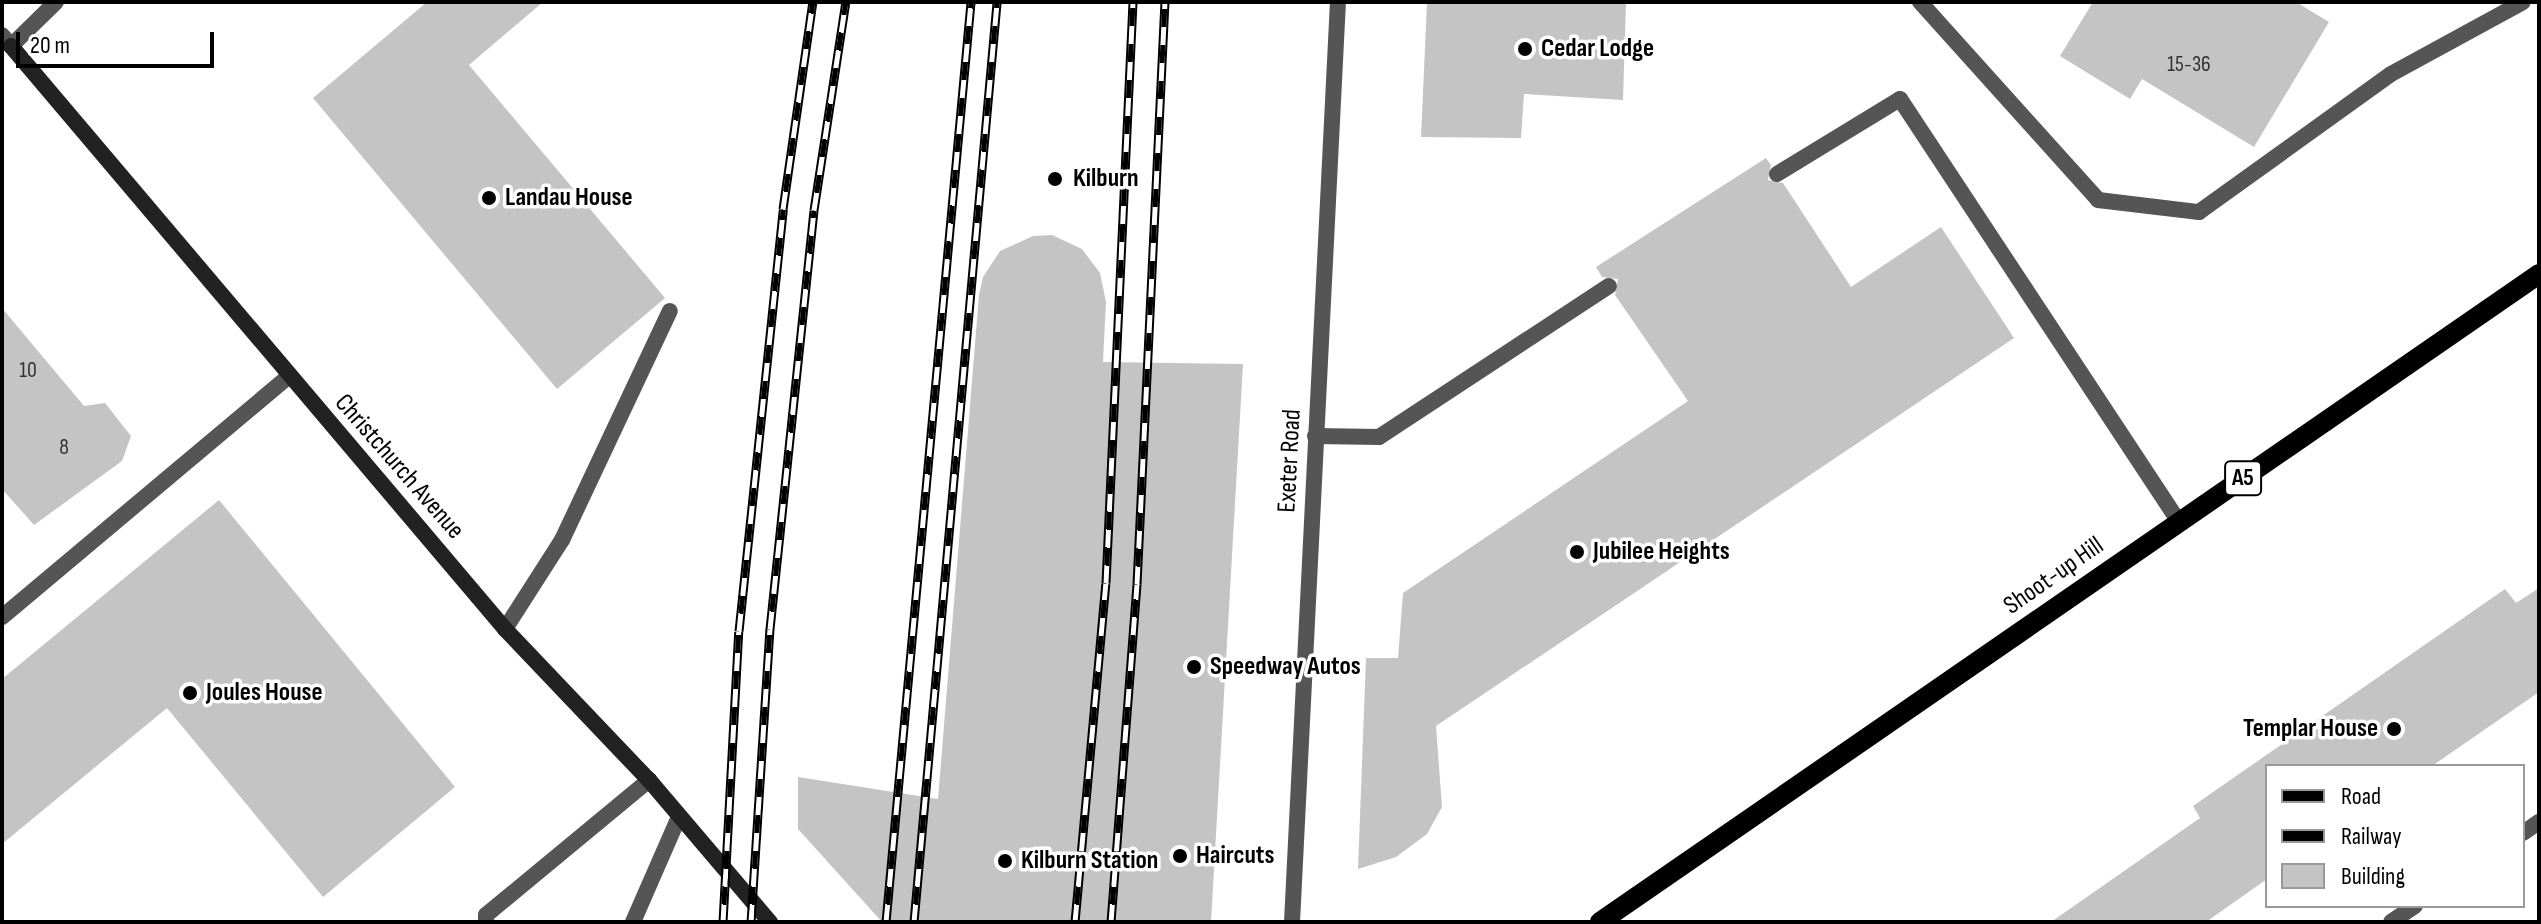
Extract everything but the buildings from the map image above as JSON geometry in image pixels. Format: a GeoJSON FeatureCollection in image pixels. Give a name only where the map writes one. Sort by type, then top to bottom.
{"type":"FeatureCollection","features":[{"type":"Feature","properties":{"kind":"main road","name":"Shoot-up Hill"},"geometry":{"type":"LineString","coordinates":[[1600,922],[2539,274]]}},
{"type":"Feature","properties":{"kind":"street"},"geometry":{"type":"LineString","coordinates":[[7,40],[56,2]]}},
{"type":"Feature","properties":{"kind":"street","name":"Exeter Road"},"geometry":{"type":"LineString","coordinates":[[1292,922],[1338,2]]}},
{"type":"Feature","properties":{"kind":"street"},"geometry":{"type":"LineString","coordinates":[[1920,2],[2098,200],[2199,212],[2391,74],[2523,2]]}},
{"type":"Feature","properties":{"kind":"street","name":"Christchurch Avenue"},"geometry":{"type":"LineString","coordinates":[[7,40],[505,629],[649,780],[678,819],[770,922]]}},
{"type":"Feature","properties":{"kind":"street"},"geometry":{"type":"LineString","coordinates":[[1777,174],[1900,99],[2179,522]]}},
{"type":"Feature","properties":{"kind":"street"},"geometry":{"type":"LineString","coordinates":[[1315,436],[1379,437],[1609,286]]}},
{"type":"Feature","properties":{"kind":"street"},"geometry":{"type":"LineString","coordinates":[[505,629],[562,540],[670,311]]}},
{"type":"Feature","properties":{"kind":"street"},"geometry":{"type":"LineString","coordinates":[[2,617],[289,376]]}},
{"type":"Feature","properties":{"kind":"street"},"geometry":{"type":"LineString","coordinates":[[486,922],[486,915],[649,780]]}},
{"type":"Feature","properties":{"kind":"street"},"geometry":{"type":"LineString","coordinates":[[633,922],[678,819]]}},
{"type":"Feature","properties":{"kind":"street"},"geometry":{"type":"LineString","coordinates":[[2391,922],[2412,908]]}},
{"type":"Feature","properties":{"kind":"railway"},"geometry":{"type":"LineString","coordinates":[[723,922],[739,631],[783,209],[813,2]]}},
{"type":"Feature","properties":{"kind":"railway"},"geometry":{"type":"LineString","coordinates":[[751,922],[770,629],[814,210],[846,2]]}},
{"type":"Feature","properties":{"kind":"railway"},"geometry":{"type":"LineString","coordinates":[[886,922],[971,2]]}},
{"type":"Feature","properties":{"kind":"railway"},"geometry":{"type":"LineString","coordinates":[[914,922],[997,2]]}},
{"type":"Feature","properties":{"kind":"railway"},"geometry":{"type":"LineString","coordinates":[[1075,922],[1106,583],[1133,2]]}},
{"type":"Feature","properties":{"kind":"railway"},"geometry":{"type":"LineString","coordinates":[[1111,922],[1137,584],[1165,2]]}},
{"type":"Feature","properties":{"kind":"place","name":"Cedar Lodge"},"geometry":{"type":"Point","coordinates":[1525,49]}},
{"type":"Feature","properties":{"kind":"place","name":"Kilburn"},"geometry":{"type":"Point","coordinates":[1055,179]}},
{"type":"Feature","properties":{"kind":"place","name":"Landau House"},"geometry":{"type":"Point","coordinates":[489,198]}},
{"type":"Feature","properties":{"kind":"place","name":"Jubilee Heights"},"geometry":{"type":"Point","coordinates":[1577,552]}},
{"type":"Feature","properties":{"kind":"place","name":"Speedway Autos"},"geometry":{"type":"Point","coordinates":[1194,667]}},
{"type":"Feature","properties":{"kind":"place","name":"Joules House"},"geometry":{"type":"Point","coordinates":[190,693]}},
{"type":"Feature","properties":{"kind":"place","name":"Templar House"},"geometry":{"type":"Point","coordinates":[2394,729]}},
{"type":"Feature","properties":{"kind":"place","name":"Haircuts"},"geometry":{"type":"Point","coordinates":[1180,856]}},
{"type":"Feature","properties":{"kind":"place","name":"Kilburn Station"},"geometry":{"type":"Point","coordinates":[1005,861]}}]}
